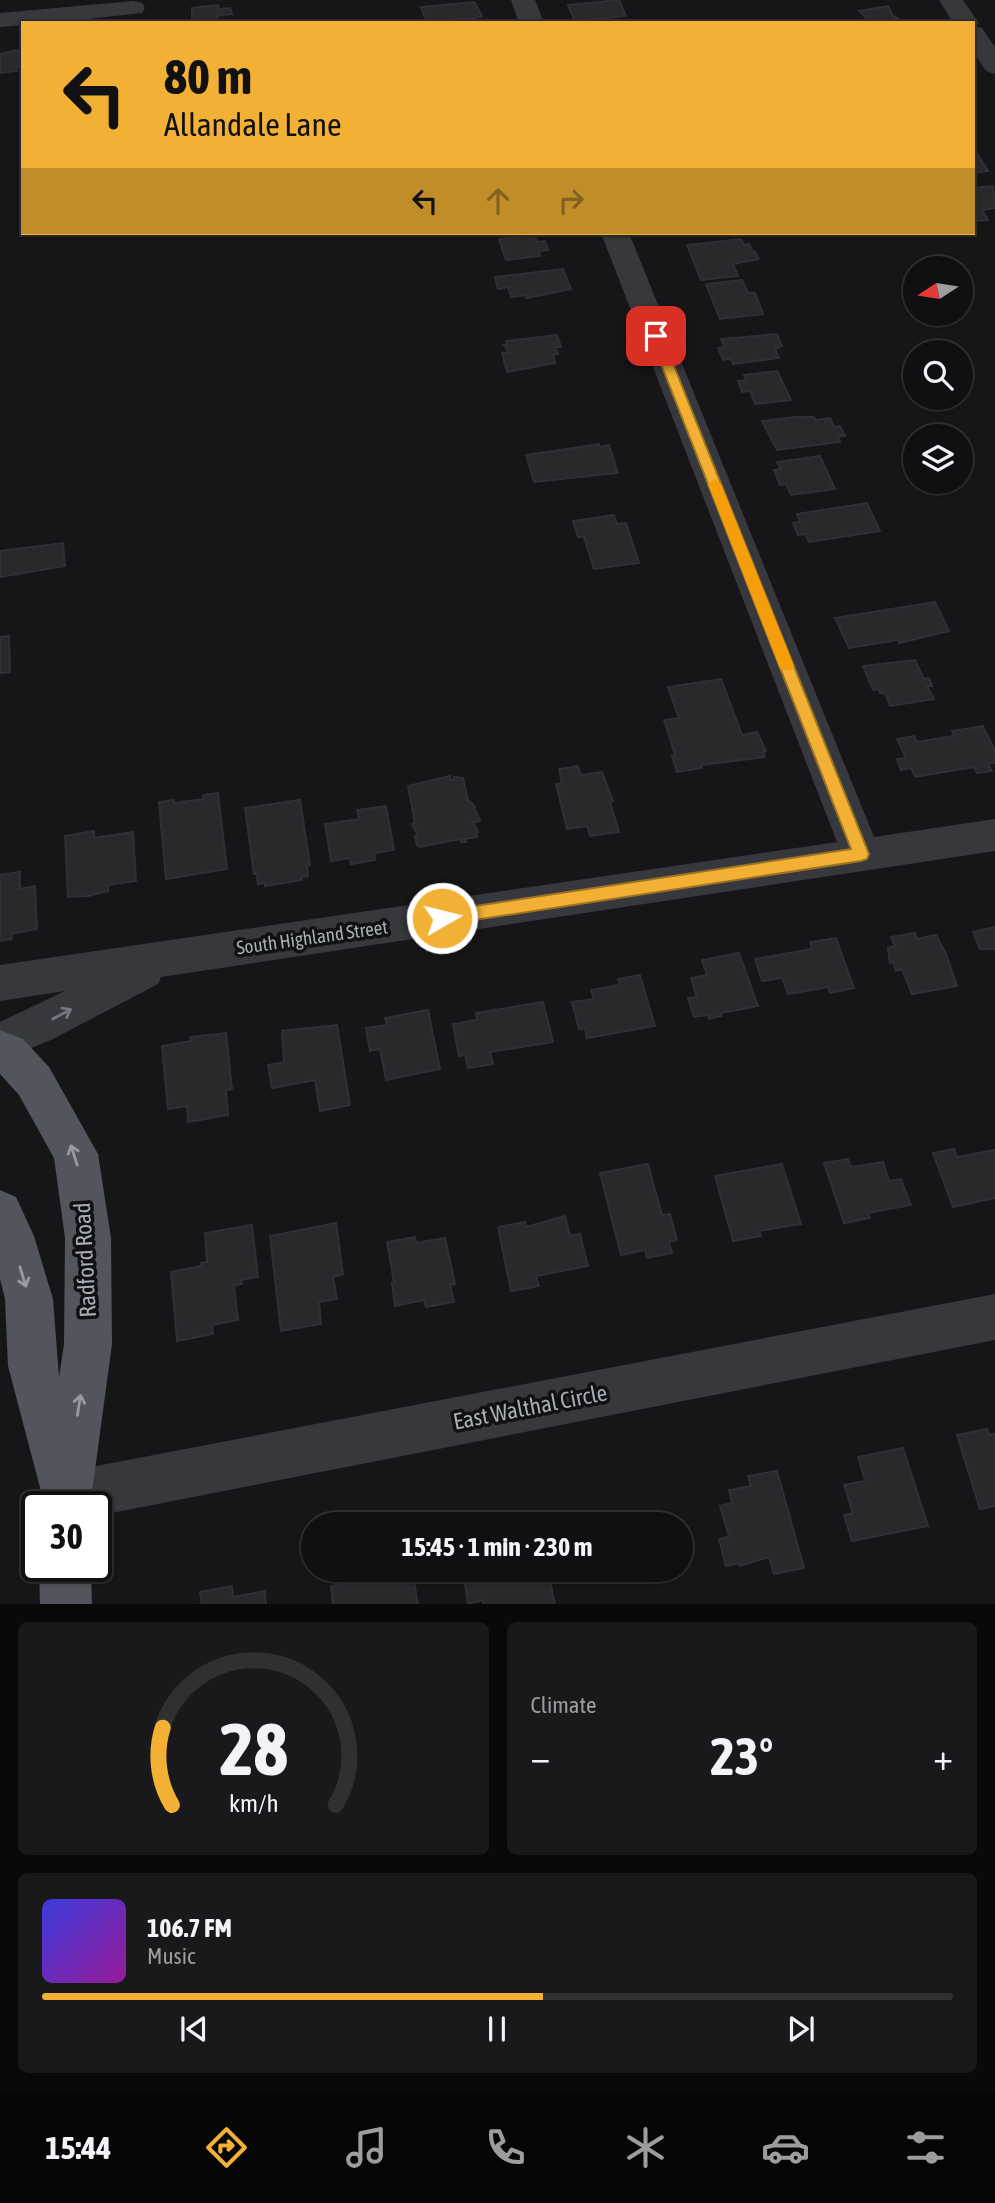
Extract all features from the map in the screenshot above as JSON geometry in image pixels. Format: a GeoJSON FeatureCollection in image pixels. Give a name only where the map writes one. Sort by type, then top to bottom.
{"type":"FeatureCollection","features":[{"type":"Feature","properties":{"kind":"main road","name":"Radford Road"},"geometry":{"type":"LineString","coordinates":[[0,1049],[8,1052],[34,1081],[76,1154],[78,1166],[88,1238],[88,1343],[67,1491]]}},
{"type":"Feature","properties":{"kind":"main road"},"geometry":{"type":"LineString","coordinates":[[0,1212],[11,1236],[30,1299],[32,1366],[62,1491]]}},
{"type":"Feature","properties":{"kind":"main road"},"geometry":{"type":"LineString","coordinates":[[65,1582],[66,1604]]}},
{"type":"Feature","properties":{"kind":"street"},"geometry":{"type":"LineString","coordinates":[[523,0],[531,21]]}},
{"type":"Feature","properties":{"kind":"street"},"geometry":{"type":"LineString","coordinates":[[951,0],[965,21]]}},
{"type":"Feature","properties":{"kind":"street"},"geometry":{"type":"LineString","coordinates":[[0,20],[133,8]]}},
{"type":"Feature","properties":{"kind":"street"},"geometry":{"type":"LineString","coordinates":[[975,36],[995,66]]}},
{"type":"Feature","properties":{"kind":"street"},"geometry":{"type":"LineString","coordinates":[[616,235],[861,854]]}},
{"type":"Feature","properties":{"kind":"street","name":"South Highland Street"},"geometry":{"type":"LineString","coordinates":[[0,983],[995,835]]}},
{"type":"Feature","properties":{"kind":"street","name":"South Highland Street"},"geometry":{"type":"LineString","coordinates":[[0,1042],[38,1026],[170,957]]}},
{"type":"Feature","properties":{"kind":"street","name":"East Walthal Circle"},"geometry":{"type":"LineString","coordinates":[[112,1493],[995,1317]]}},
{"type":"Feature","properties":{"kind":"building"},"geometry":{"type":"Polygon","coordinates":[[[619,0],[626,16],[575,21],[568,5],[619,0]]]}},
{"type":"Feature","properties":{"kind":"building"},"geometry":{"type":"Polygon","coordinates":[[[474,2],[482,16],[476,18],[426,21],[421,7],[474,2]]]}},
{"type":"Feature","properties":{"kind":"building"},"geometry":{"type":"Polygon","coordinates":[[[218,5],[219,9],[230,8],[232,14],[217,16],[218,21],[192,21],[192,8],[218,5]]]}},
{"type":"Feature","properties":{"kind":"building"},"geometry":{"type":"Polygon","coordinates":[[[888,6],[893,16],[898,18],[894,19],[896,21],[869,21],[859,11],[888,6]]]}},
{"type":"Feature","properties":{"kind":"building"},"geometry":{"type":"Polygon","coordinates":[[[21,51],[21,67],[16,67],[17,71],[0,73],[0,54],[21,51]]]}},
{"type":"Feature","properties":{"kind":"building"},"geometry":{"type":"Polygon","coordinates":[[[975,152],[976,152],[988,171],[975,173],[975,152]]]}},
{"type":"Feature","properties":{"kind":"building"},"geometry":{"type":"Polygon","coordinates":[[[993,186],[995,208],[982,210],[988,220],[975,221],[975,188],[993,186]]]}},
{"type":"Feature","properties":{"kind":"building"},"geometry":{"type":"Polygon","coordinates":[[[534,235],[537,242],[545,241],[548,250],[539,251],[540,256],[506,260],[499,239],[534,235]]]}},
{"type":"Feature","properties":{"kind":"building"},"geometry":{"type":"Polygon","coordinates":[[[741,239],[744,245],[749,244],[759,259],[733,264],[738,276],[701,280],[687,245],[741,239]]]}},
{"type":"Feature","properties":{"kind":"building"},"geometry":{"type":"Polygon","coordinates":[[[563,269],[571,289],[526,298],[525,295],[511,297],[508,287],[498,289],[495,277],[563,269]]]}},
{"type":"Feature","properties":{"kind":"building"},"geometry":{"type":"Polygon","coordinates":[[[742,280],[748,293],[755,293],[763,314],[720,319],[706,284],[742,280]]]}},
{"type":"Feature","properties":{"kind":"building"},"geometry":{"type":"Polygon","coordinates":[[[777,334],[782,346],[775,349],[779,358],[733,364],[731,359],[723,360],[718,348],[725,347],[721,339],[777,334]]]}},
{"type":"Feature","properties":{"kind":"building"},"geometry":{"type":"Polygon","coordinates":[[[557,335],[561,347],[555,347],[558,354],[553,355],[555,363],[507,372],[502,353],[509,352],[504,345],[507,345],[506,341],[557,335]]]}},
{"type":"Feature","properties":{"kind":"building"},"geometry":{"type":"Polygon","coordinates":[[[777,371],[791,400],[755,404],[750,391],[742,392],[738,381],[746,380],[744,375],[777,371]]]}},
{"type":"Feature","properties":{"kind":"building"},"geometry":{"type":"Polygon","coordinates":[[[814,417],[816,420],[830,418],[834,427],[840,426],[845,436],[838,436],[840,442],[777,450],[762,421],[814,417]]]}},
{"type":"Feature","properties":{"kind":"building"},"geometry":{"type":"Polygon","coordinates":[[[599,444],[600,447],[609,445],[618,473],[534,482],[526,455],[599,444]]]}},
{"type":"Feature","properties":{"kind":"building"},"geometry":{"type":"Polygon","coordinates":[[[820,456],[835,489],[791,495],[786,484],[780,485],[774,470],[781,469],[777,462],[820,456]]]}},
{"type":"Feature","properties":{"kind":"building"},"geometry":{"type":"Polygon","coordinates":[[[867,503],[880,531],[809,542],[805,534],[798,535],[793,523],[800,522],[797,514],[867,503]]]}},
{"type":"Feature","properties":{"kind":"building"},"geometry":{"type":"Polygon","coordinates":[[[614,515],[617,524],[626,523],[639,563],[594,569],[584,537],[578,537],[573,521],[614,515]]]}},
{"type":"Feature","properties":{"kind":"building"},"geometry":{"type":"Polygon","coordinates":[[[63,543],[65,566],[0,577],[0,551],[63,543]]]}},
{"type":"Feature","properties":{"kind":"building"},"geometry":{"type":"Polygon","coordinates":[[[935,602],[949,631],[899,643],[898,640],[849,648],[835,618],[935,602]]]}},
{"type":"Feature","properties":{"kind":"building"},"geometry":{"type":"Polygon","coordinates":[[[9,636],[10,672],[0,673],[0,637],[9,636]]]}},
{"type":"Feature","properties":{"kind":"building"},"geometry":{"type":"Polygon","coordinates":[[[915,660],[924,679],[929,678],[932,686],[927,686],[934,699],[890,706],[885,693],[880,693],[878,689],[873,690],[863,666],[915,660]]]}},
{"type":"Feature","properties":{"kind":"building"},"geometry":{"type":"Polygon","coordinates":[[[721,679],[742,735],[757,732],[766,751],[763,751],[765,757],[701,765],[702,768],[677,772],[672,756],[675,755],[664,720],[679,718],[668,687],[721,679]]]}},
{"type":"Feature","properties":{"kind":"building"},"geometry":{"type":"Polygon","coordinates":[[[983,726],[995,751],[995,763],[988,764],[992,771],[977,773],[974,767],[915,777],[911,768],[901,770],[897,759],[906,758],[897,739],[914,736],[917,742],[954,736],[952,731],[983,726]]]}},
{"type":"Feature","properties":{"kind":"building"},"geometry":{"type":"Polygon","coordinates":[[[578,766],[581,775],[602,772],[613,801],[610,802],[619,832],[590,836],[587,826],[567,829],[556,784],[562,783],[559,769],[578,766]]]}},
{"type":"Feature","properties":{"kind":"building"},"geometry":{"type":"Polygon","coordinates":[[[450,776],[451,780],[455,780],[454,777],[463,778],[468,800],[473,804],[480,821],[473,822],[478,832],[477,837],[465,839],[466,842],[461,842],[460,839],[420,847],[417,845],[415,836],[418,836],[412,824],[415,823],[408,786],[450,776]]]}},
{"type":"Feature","properties":{"kind":"building"},"geometry":{"type":"Polygon","coordinates":[[[218,793],[227,869],[166,879],[159,802],[204,799],[203,795],[218,793]]]}},
{"type":"Feature","properties":{"kind":"building"},"geometry":{"type":"Polygon","coordinates":[[[300,800],[310,865],[307,866],[308,876],[302,877],[302,880],[265,886],[265,883],[258,884],[257,874],[254,874],[245,808],[300,800]]]}},
{"type":"Feature","properties":{"kind":"building"},"geometry":{"type":"Polygon","coordinates":[[[386,806],[394,850],[374,853],[375,860],[351,864],[350,858],[331,861],[325,824],[359,819],[357,810],[386,806]]]}},
{"type":"Feature","properties":{"kind":"building"},"geometry":{"type":"Polygon","coordinates":[[[94,831],[94,838],[133,832],[136,881],[108,885],[108,891],[88,896],[68,897],[65,836],[94,831]]]}},
{"type":"Feature","properties":{"kind":"building"},"geometry":{"type":"Polygon","coordinates":[[[20,872],[20,889],[35,886],[37,929],[11,934],[12,939],[0,941],[0,875],[20,872]]]}},
{"type":"Feature","properties":{"kind":"building"},"geometry":{"type":"Polygon","coordinates":[[[995,927],[995,949],[980,949],[973,932],[995,927]]]}},
{"type":"Feature","properties":{"kind":"building"},"geometry":{"type":"Polygon","coordinates":[[[915,933],[917,939],[936,935],[957,986],[912,994],[902,969],[896,971],[893,962],[890,963],[888,948],[895,946],[891,937],[915,933]]]}},
{"type":"Feature","properties":{"kind":"building"},"geometry":{"type":"Polygon","coordinates":[[[836,938],[854,988],[830,993],[828,987],[788,994],[782,978],[762,981],[755,959],[812,949],[810,942],[836,938]]]}},
{"type":"Feature","properties":{"kind":"building"},"geometry":{"type":"Polygon","coordinates":[[[739,953],[758,1006],[721,1013],[721,1016],[709,1019],[708,1015],[694,1017],[688,998],[697,997],[691,978],[707,975],[702,960],[739,953]]]}},
{"type":"Feature","properties":{"kind":"building"},"geometry":{"type":"Polygon","coordinates":[[[640,975],[655,1026],[587,1038],[585,1028],[579,1029],[572,1002],[594,999],[591,990],[620,985],[618,979],[640,975]]]}},
{"type":"Feature","properties":{"kind":"building"},"geometry":{"type":"Polygon","coordinates":[[[543,1002],[553,1042],[490,1052],[493,1064],[468,1068],[465,1055],[459,1056],[453,1024],[477,1020],[476,1013],[543,1002]]]}},
{"type":"Feature","properties":{"kind":"building"},"geometry":{"type":"Polygon","coordinates":[[[428,1010],[440,1069],[386,1080],[380,1049],[370,1051],[366,1028],[387,1025],[385,1018],[428,1010]]]}},
{"type":"Feature","properties":{"kind":"building"},"geometry":{"type":"Polygon","coordinates":[[[337,1025],[350,1105],[320,1111],[315,1080],[272,1088],[268,1065],[284,1062],[282,1031],[337,1025]]]}},
{"type":"Feature","properties":{"kind":"building"},"geometry":{"type":"Polygon","coordinates":[[[226,1033],[232,1089],[226,1090],[228,1115],[188,1122],[187,1106],[168,1109],[162,1046],[191,1041],[190,1037],[226,1033]]]}},
{"type":"Feature","properties":{"kind":"building"},"geometry":{"type":"Polygon","coordinates":[[[954,1149],[957,1157],[995,1150],[995,1198],[953,1207],[933,1153],[954,1149]]]}},
{"type":"Feature","properties":{"kind":"building"},"geometry":{"type":"Polygon","coordinates":[[[848,1159],[851,1167],[883,1162],[889,1181],[901,1179],[911,1205],[868,1213],[870,1218],[844,1223],[824,1163],[848,1159]]]}},
{"type":"Feature","properties":{"kind":"building"},"geometry":{"type":"Polygon","coordinates":[[[648,1164],[662,1215],[670,1214],[677,1240],[669,1242],[672,1253],[647,1258],[645,1250],[621,1255],[600,1173],[648,1164]]]}},
{"type":"Feature","properties":{"kind":"building"},"geometry":{"type":"Polygon","coordinates":[[[782,1164],[801,1224],[759,1231],[761,1236],[733,1241],[715,1176],[782,1164]]]}},
{"type":"Feature","properties":{"kind":"building"},"geometry":{"type":"Polygon","coordinates":[[[565,1216],[570,1236],[580,1234],[588,1266],[536,1276],[539,1286],[511,1291],[498,1227],[525,1222],[526,1227],[565,1216]]]}},
{"type":"Feature","properties":{"kind":"building"},"geometry":{"type":"Polygon","coordinates":[[[336,1223],[343,1274],[333,1277],[337,1299],[319,1302],[321,1324],[281,1331],[270,1236],[336,1223]]]}},
{"type":"Feature","properties":{"kind":"building"},"geometry":{"type":"Polygon","coordinates":[[[252,1225],[258,1277],[241,1280],[242,1284],[234,1285],[238,1320],[212,1325],[213,1334],[177,1341],[171,1272],[201,1266],[201,1263],[207,1262],[205,1233],[252,1225]]]}},
{"type":"Feature","properties":{"kind":"building"},"geometry":{"type":"Polygon","coordinates":[[[415,1237],[416,1243],[445,1238],[455,1284],[450,1285],[454,1302],[426,1307],[424,1300],[395,1306],[387,1242],[415,1237]]]}},
{"type":"Feature","properties":{"kind":"building"},"geometry":{"type":"Polygon","coordinates":[[[987,1429],[990,1435],[995,1433],[995,1506],[980,1509],[957,1435],[987,1429]]]}},
{"type":"Feature","properties":{"kind":"building"},"geometry":{"type":"Polygon","coordinates":[[[903,1448],[928,1526],[852,1541],[844,1515],[853,1513],[844,1485],[865,1481],[858,1457],[903,1448]]]}},
{"type":"Feature","properties":{"kind":"building"},"geometry":{"type":"Polygon","coordinates":[[[777,1471],[804,1568],[774,1574],[769,1557],[740,1566],[739,1563],[726,1566],[719,1539],[729,1537],[720,1506],[732,1503],[729,1490],[751,1486],[748,1476],[777,1471]]]}},
{"type":"Feature","properties":{"kind":"building"},"geometry":{"type":"Polygon","coordinates":[[[414,1582],[418,1604],[333,1604],[331,1586],[345,1583],[414,1582]]]}},
{"type":"Feature","properties":{"kind":"building"},"geometry":{"type":"Polygon","coordinates":[[[465,1582],[550,1582],[555,1604],[483,1604],[483,1600],[468,1604],[465,1582]]]}},
{"type":"Feature","properties":{"kind":"building"},"geometry":{"type":"Polygon","coordinates":[[[232,1586],[233,1597],[265,1591],[266,1604],[202,1604],[200,1592],[232,1586]]]}},
{"type":"Feature","properties":{"kind":"slow traffic"},"geometry":{"type":"LineString","coordinates":[[715,484],[787,666]]}},
{"type":"Feature","properties":{"kind":"route"},"geometry":{"type":"LineString","coordinates":[[442,918],[861,854],[656,336]]}}]}
